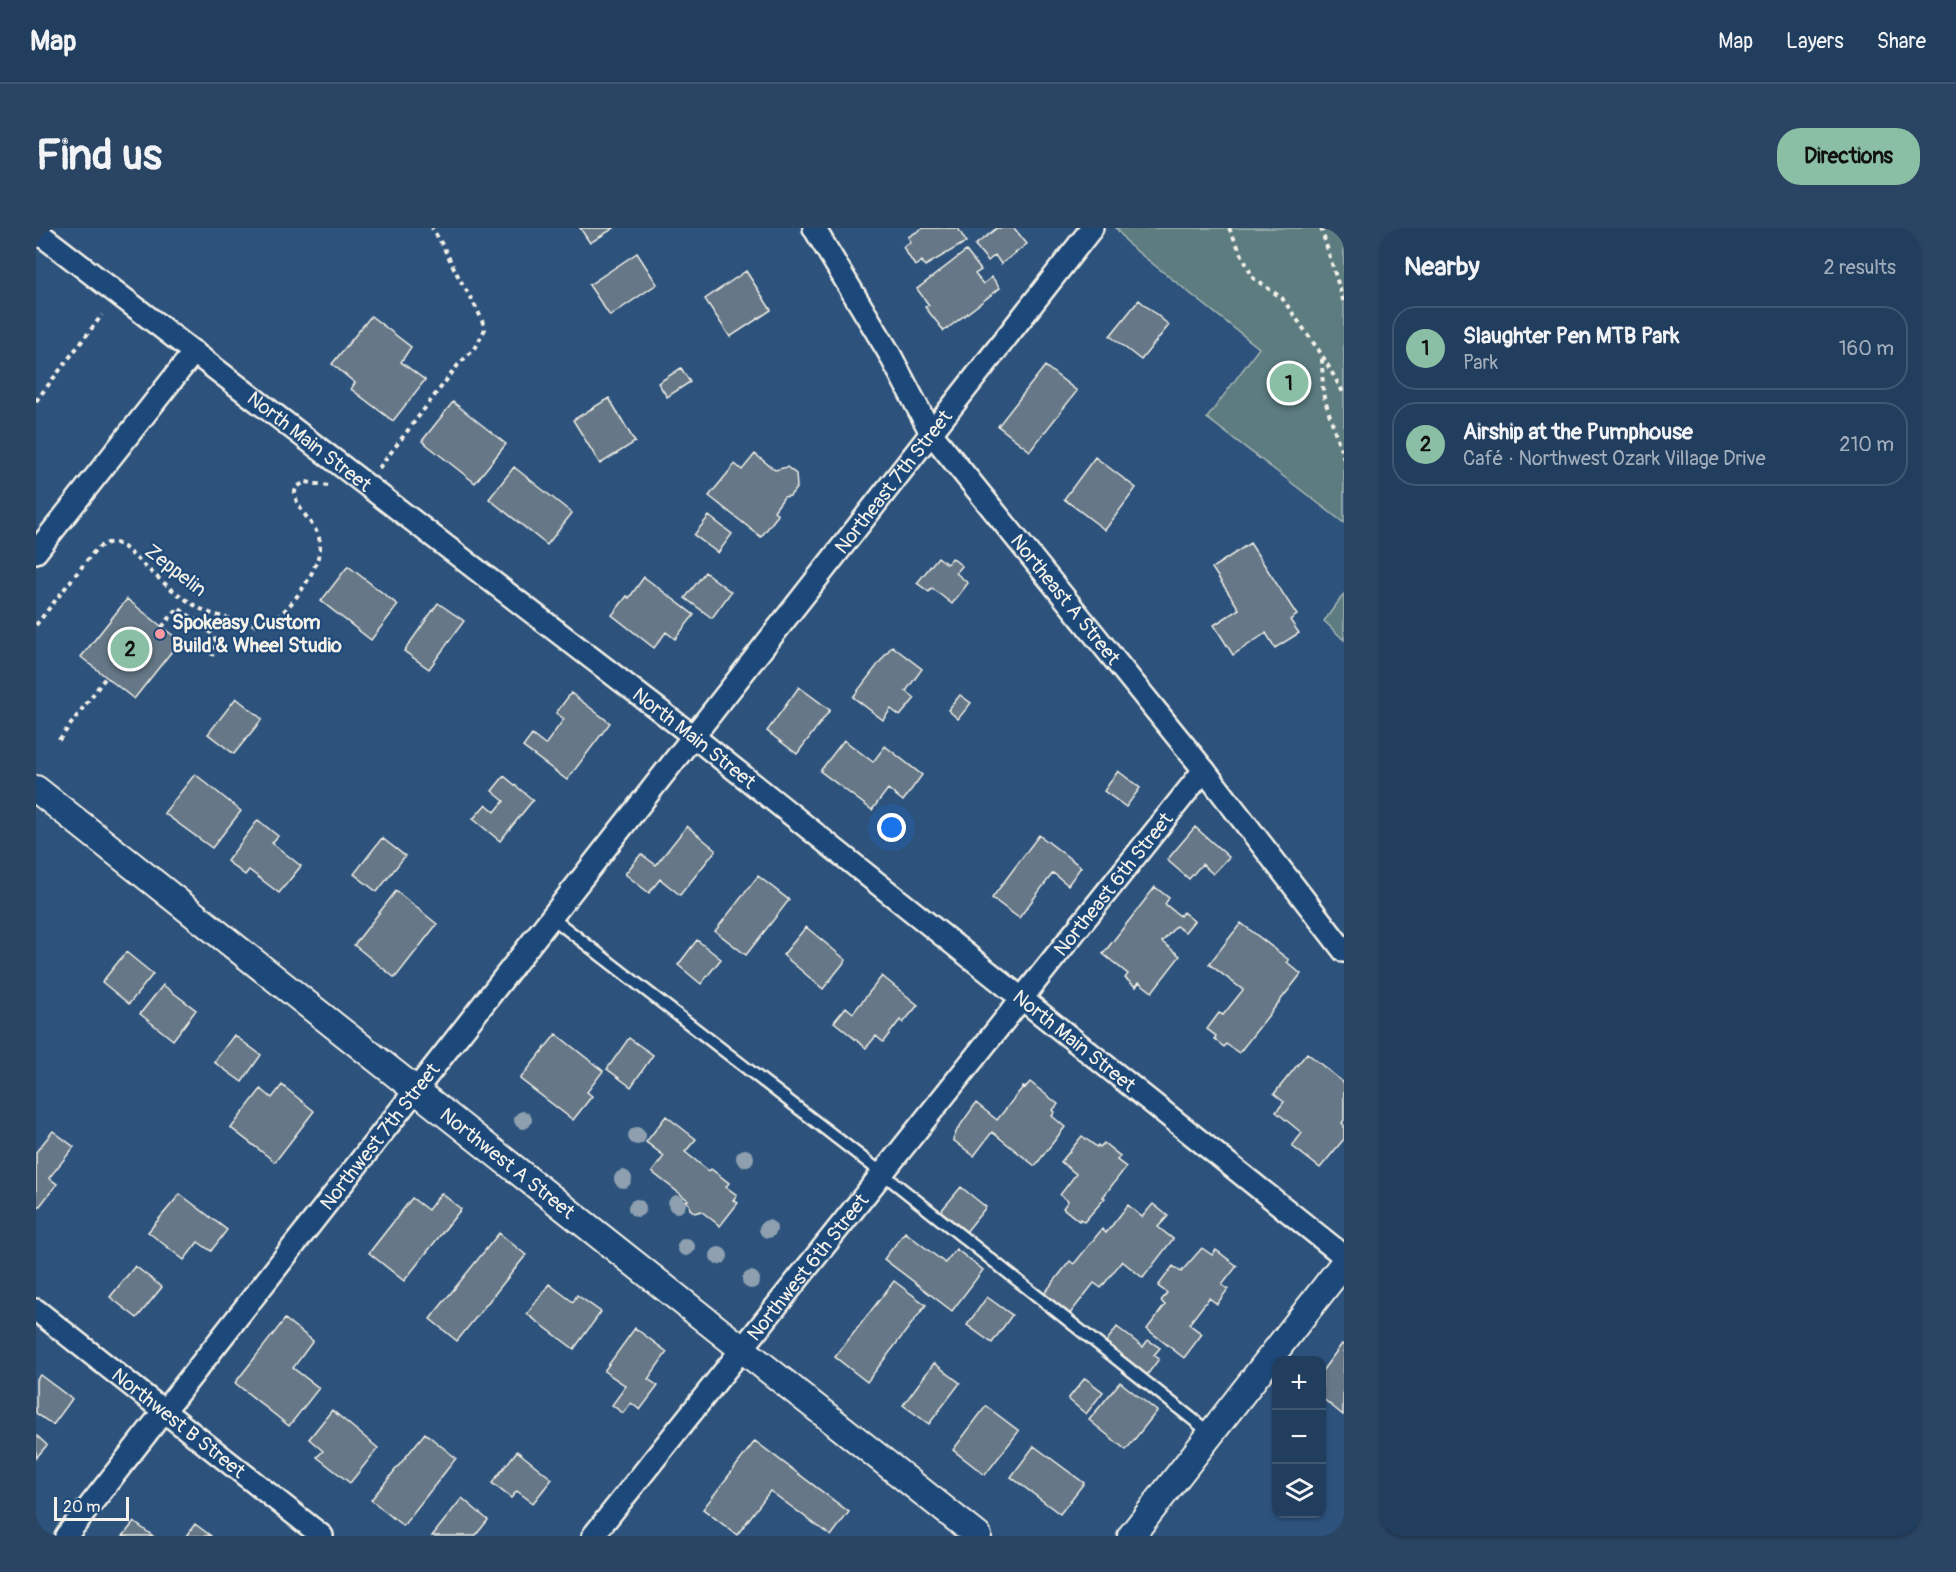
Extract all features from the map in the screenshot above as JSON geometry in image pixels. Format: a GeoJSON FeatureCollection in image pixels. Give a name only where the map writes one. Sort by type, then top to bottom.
{"type":"FeatureCollection","features":[{"type":"Feature","properties":{"kind":"street","name":"Northeast A Street"},"geometry":{"type":"LineString","coordinates":[[814,228],[888,351],[932,433],[1204,770],[1344,951]]}},
{"type":"Feature","properties":{"kind":"street","name":"Northeast 7th Street"},"geometry":{"type":"LineString","coordinates":[[693,736],[1092,228]]}},
{"type":"Feature","properties":{"kind":"street","name":"North Main Street"},"geometry":{"type":"LineString","coordinates":[[39,239],[194,352],[693,736],[1344,1256]]}},
{"type":"Feature","properties":{"kind":"street"},"geometry":{"type":"LineString","coordinates":[[36,552],[194,352]]}},
{"type":"Feature","properties":{"kind":"street","name":"Northwest 7th Street"},"geometry":{"type":"LineString","coordinates":[[66,1536],[693,736]]}},
{"type":"Feature","properties":{"kind":"street","name":"Northeast 6th Street"},"geometry":{"type":"LineString","coordinates":[[1020,998],[1204,770]]}},
{"type":"Feature","properties":{"kind":"street","name":"Northwest A Street"},"geometry":{"type":"LineString","coordinates":[[36,789],[978,1536]]}},
{"type":"Feature","properties":{"kind":"street","name":"Northwest 6th Street"},"geometry":{"type":"LineString","coordinates":[[593,1536],[1020,998]]}},
{"type":"Feature","properties":{"kind":"street"},"geometry":{"type":"LineString","coordinates":[[1131,1536],[1344,1263]]}},
{"type":"Feature","properties":{"kind":"street","name":"Northwest B Street"},"geometry":{"type":"LineString","coordinates":[[36,1310],[322,1536]]}},
{"type":"Feature","properties":{"kind":"lane"},"geometry":{"type":"LineString","coordinates":[[551,918],[882,1173],[1210,1433]]}},
{"type":"Feature","properties":{"kind":"path"},"geometry":{"type":"LineString","coordinates":[[373,471],[379,468],[458,365],[476,346],[485,329],[480,314],[432,228]]}},
{"type":"Feature","properties":{"kind":"path"},"geometry":{"type":"LineString","coordinates":[[1229,228],[1253,278],[1282,298],[1322,355],[1344,394]]}},
{"type":"Feature","properties":{"kind":"path"},"geometry":{"type":"LineString","coordinates":[[1321,228],[1344,303]]}},
{"type":"Feature","properties":{"kind":"path"},"geometry":{"type":"LineString","coordinates":[[36,401],[102,315]]}},
{"type":"Feature","properties":{"kind":"path"},"geometry":{"type":"LineString","coordinates":[[1322,355],[1323,394],[1344,460]]}},
{"type":"Feature","properties":{"kind":"path","name":"Zeppelin"},"geometry":{"type":"LineString","coordinates":[[36,625],[92,554],[99,547],[116,542],[168,586],[202,609],[253,625],[270,622],[301,592],[319,556],[321,545],[319,537],[299,505],[295,492],[297,487],[306,482],[329,486]]}},
{"type":"Feature","properties":{"kind":"path"},"geometry":{"type":"LineString","coordinates":[[162,627],[178,608],[207,628],[217,642],[212,656]]}},
{"type":"Feature","properties":{"kind":"path"},"geometry":{"type":"LineString","coordinates":[[59,740],[106,677]]}},
{"type":"Feature","properties":{"kind":"green space"},"geometry":{"type":"Polygon","coordinates":[[[1116,228],[1344,228],[1344,523],[1207,418],[1259,348],[1129,245],[1116,228]]]}},
{"type":"Feature","properties":{"kind":"green space"},"geometry":{"type":"Polygon","coordinates":[[[1344,594],[1344,640],[1324,621],[1344,594]]]}},
{"type":"Feature","properties":{"kind":"building"},"geometry":{"type":"Polygon","coordinates":[[[580,228],[614,228],[590,243],[580,228]]]}},
{"type":"Feature","properties":{"kind":"building"},"geometry":{"type":"Polygon","coordinates":[[[923,228],[958,228],[966,242],[925,266],[922,261],[915,266],[903,247],[911,242],[908,237],[923,228]]]}},
{"type":"Feature","properties":{"kind":"building"},"geometry":{"type":"Polygon","coordinates":[[[997,228],[1014,228],[1027,244],[1001,264],[995,255],[988,261],[975,245],[997,228]]]}},
{"type":"Feature","properties":{"kind":"building"},"geometry":{"type":"Polygon","coordinates":[[[966,251],[981,270],[975,274],[983,284],[992,277],[1000,288],[944,331],[925,307],[929,305],[917,289],[966,251]]]}},
{"type":"Feature","properties":{"kind":"building"},"geometry":{"type":"Polygon","coordinates":[[[637,253],[657,284],[610,316],[589,285],[637,253]]]}},
{"type":"Feature","properties":{"kind":"building"},"geometry":{"type":"Polygon","coordinates":[[[746,271],[771,310],[730,337],[705,299],[746,271]]]}},
{"type":"Feature","properties":{"kind":"building"},"geometry":{"type":"Polygon","coordinates":[[[1139,300],[1169,325],[1141,360],[1110,336],[1139,300]]]}},
{"type":"Feature","properties":{"kind":"building"},"geometry":{"type":"Polygon","coordinates":[[[371,316],[411,347],[401,362],[425,380],[393,421],[351,389],[355,383],[332,364],[371,316]]]}},
{"type":"Feature","properties":{"kind":"building"},"geometry":{"type":"Polygon","coordinates":[[[1045,366],[1077,391],[1030,451],[998,426],[1045,366]]]}},
{"type":"Feature","properties":{"kind":"building"},"geometry":{"type":"Polygon","coordinates":[[[681,368],[690,382],[667,397],[658,383],[681,368]]]}},
{"type":"Feature","properties":{"kind":"building"},"geometry":{"type":"Polygon","coordinates":[[[609,398],[635,442],[600,464],[573,420],[609,398]]]}},
{"type":"Feature","properties":{"kind":"building"},"geometry":{"type":"Polygon","coordinates":[[[453,402],[506,444],[475,483],[422,441],[453,402]]]}},
{"type":"Feature","properties":{"kind":"building"},"geometry":{"type":"Polygon","coordinates":[[[755,454],[775,470],[787,467],[796,474],[797,487],[790,496],[784,497],[774,511],[778,515],[761,537],[709,496],[735,464],[742,470],[755,454]]]}},
{"type":"Feature","properties":{"kind":"building"},"geometry":{"type":"Polygon","coordinates":[[[1095,457],[1136,488],[1105,530],[1064,499],[1095,457]]]}},
{"type":"Feature","properties":{"kind":"building"},"geometry":{"type":"Polygon","coordinates":[[[514,467],[572,513],[547,545],[489,499],[514,467]]]}},
{"type":"Feature","properties":{"kind":"building"},"geometry":{"type":"Polygon","coordinates":[[[709,516],[732,534],[718,553],[694,535],[709,516]]]}},
{"type":"Feature","properties":{"kind":"building"},"geometry":{"type":"Polygon","coordinates":[[[1250,543],[1297,615],[1290,620],[1299,633],[1275,648],[1266,633],[1233,655],[1214,625],[1239,609],[1212,568],[1250,543]]]}},
{"type":"Feature","properties":{"kind":"building"},"geometry":{"type":"Polygon","coordinates":[[[938,557],[947,564],[952,558],[962,566],[956,573],[968,583],[952,604],[932,588],[929,592],[917,583],[938,557]]]}},
{"type":"Feature","properties":{"kind":"building"},"geometry":{"type":"Polygon","coordinates":[[[348,566],[398,605],[371,640],[321,601],[348,566]]]}},
{"type":"Feature","properties":{"kind":"building"},"geometry":{"type":"Polygon","coordinates":[[[705,572],[731,592],[712,618],[685,598],[705,572]]]}},
{"type":"Feature","properties":{"kind":"building"},"geometry":{"type":"Polygon","coordinates":[[[644,577],[694,615],[675,639],[666,632],[654,648],[612,615],[627,596],[629,598],[644,577]]]}},
{"type":"Feature","properties":{"kind":"building"},"geometry":{"type":"Polygon","coordinates":[[[127,599],[180,641],[134,699],[81,657],[127,599]]]}},
{"type":"Feature","properties":{"kind":"building"},"geometry":{"type":"Polygon","coordinates":[[[438,603],[464,621],[429,669],[404,651],[438,603]]]}},
{"type":"Feature","properties":{"kind":"building"},"geometry":{"type":"Polygon","coordinates":[[[892,646],[922,669],[906,691],[915,698],[900,716],[891,709],[883,720],[853,697],[892,646]]]}},
{"type":"Feature","properties":{"kind":"building"},"geometry":{"type":"Polygon","coordinates":[[[799,687],[830,710],[797,754],[767,731],[799,687]]]}},
{"type":"Feature","properties":{"kind":"building"},"geometry":{"type":"Polygon","coordinates":[[[571,693],[610,723],[567,780],[523,747],[532,735],[545,745],[564,719],[556,713],[571,693]]]}},
{"type":"Feature","properties":{"kind":"building"},"geometry":{"type":"Polygon","coordinates":[[[960,695],[971,703],[958,719],[948,710],[960,695]]]}},
{"type":"Feature","properties":{"kind":"building"},"geometry":{"type":"Polygon","coordinates":[[[236,698],[262,719],[234,754],[208,734],[236,698]]]}},
{"type":"Feature","properties":{"kind":"building"},"geometry":{"type":"Polygon","coordinates":[[[844,740],[873,762],[885,746],[922,775],[903,801],[888,789],[872,810],[820,771],[844,740]]]}},
{"type":"Feature","properties":{"kind":"building"},"geometry":{"type":"Polygon","coordinates":[[[1118,771],[1140,788],[1126,807],[1104,791],[1118,771]]]}},
{"type":"Feature","properties":{"kind":"building"},"geometry":{"type":"Polygon","coordinates":[[[195,774],[241,811],[212,848],[164,813],[195,774]]]}},
{"type":"Feature","properties":{"kind":"building"},"geometry":{"type":"Polygon","coordinates":[[[504,776],[533,800],[500,841],[473,819],[486,804],[495,812],[504,801],[492,791],[504,776]]]}},
{"type":"Feature","properties":{"kind":"building"},"geometry":{"type":"Polygon","coordinates":[[[258,820],[278,836],[272,843],[301,866],[279,893],[249,870],[245,875],[227,861],[258,820]]]}},
{"type":"Feature","properties":{"kind":"building"},"geometry":{"type":"Polygon","coordinates":[[[687,826],[716,850],[680,895],[660,879],[649,893],[625,874],[641,854],[656,865],[687,826]]]}},
{"type":"Feature","properties":{"kind":"building"},"geometry":{"type":"Polygon","coordinates":[[[1195,827],[1229,857],[1213,874],[1202,864],[1189,879],[1167,860],[1195,827]]]}},
{"type":"Feature","properties":{"kind":"building"},"geometry":{"type":"Polygon","coordinates":[[[1039,835],[1081,867],[1068,885],[1053,873],[1019,918],[992,898],[1039,835]]]}},
{"type":"Feature","properties":{"kind":"building"},"geometry":{"type":"Polygon","coordinates":[[[382,838],[405,856],[377,892],[354,874],[382,838]]]}},
{"type":"Feature","properties":{"kind":"building"},"geometry":{"type":"Polygon","coordinates":[[[758,876],[789,900],[746,955],[715,931],[758,876]]]}},
{"type":"Feature","properties":{"kind":"building"},"geometry":{"type":"Polygon","coordinates":[[[1155,887],[1169,898],[1165,904],[1180,916],[1183,912],[1194,921],[1185,932],[1176,926],[1162,942],[1180,956],[1152,992],[1139,982],[1136,987],[1125,978],[1128,974],[1103,954],[1155,887]]]}},
{"type":"Feature","properties":{"kind":"building"},"geometry":{"type":"Polygon","coordinates":[[[396,891],[437,924],[395,978],[354,945],[396,891]]]}},
{"type":"Feature","properties":{"kind":"building"},"geometry":{"type":"Polygon","coordinates":[[[1241,923],[1289,960],[1287,962],[1301,974],[1239,1053],[1226,1044],[1224,1047],[1207,1029],[1219,1013],[1223,1015],[1243,990],[1209,964],[1241,923]]]}},
{"type":"Feature","properties":{"kind":"building"},"geometry":{"type":"Polygon","coordinates":[[[806,927],[846,960],[823,989],[783,955],[806,927]]]}},
{"type":"Feature","properties":{"kind":"building"},"geometry":{"type":"Polygon","coordinates":[[[697,940],[721,959],[701,984],[678,965],[697,940]]]}},
{"type":"Feature","properties":{"kind":"building"},"geometry":{"type":"Polygon","coordinates":[[[126,952],[153,974],[129,1004],[102,982],[126,952]]]}},
{"type":"Feature","properties":{"kind":"building"},"geometry":{"type":"Polygon","coordinates":[[[882,976],[918,1005],[903,1023],[900,1020],[883,1042],[876,1036],[866,1048],[834,1022],[846,1007],[853,1013],[882,976]]]}},
{"type":"Feature","properties":{"kind":"building"},"geometry":{"type":"Polygon","coordinates":[[[163,985],[196,1010],[173,1040],[140,1014],[163,985]]]}},
{"type":"Feature","properties":{"kind":"building"},"geometry":{"type":"Polygon","coordinates":[[[556,1034],[603,1071],[587,1092],[592,1096],[573,1120],[520,1079],[556,1034]]]}},
{"type":"Feature","properties":{"kind":"building"},"geometry":{"type":"Polygon","coordinates":[[[234,1035],[261,1055],[242,1082],[214,1062],[234,1035]]]}},
{"type":"Feature","properties":{"kind":"building"},"geometry":{"type":"Polygon","coordinates":[[[629,1038],[653,1055],[631,1087],[607,1069],[629,1038]]]}},
{"type":"Feature","properties":{"kind":"building"},"geometry":{"type":"Polygon","coordinates":[[[1307,1053],[1344,1083],[1344,1120],[1342,1123],[1344,1139],[1320,1168],[1292,1146],[1302,1133],[1276,1112],[1284,1102],[1274,1094],[1307,1053]]]}},
{"type":"Feature","properties":{"kind":"building"},"geometry":{"type":"Polygon","coordinates":[[[1030,1082],[1058,1104],[1052,1116],[1065,1127],[1035,1166],[992,1132],[974,1156],[953,1140],[957,1130],[976,1103],[997,1120],[1023,1087],[1025,1088],[1030,1082]]]}},
{"type":"Feature","properties":{"kind":"building"},"geometry":{"type":"Polygon","coordinates":[[[282,1085],[314,1111],[275,1162],[231,1128],[261,1089],[272,1098],[282,1085]]]}},
{"type":"Feature","properties":{"kind":"building"},"geometry":{"type":"Polygon","coordinates":[[[666,1116],[696,1139],[685,1152],[729,1183],[726,1187],[737,1195],[733,1200],[738,1203],[720,1226],[701,1211],[695,1213],[690,1209],[686,1201],[688,1200],[652,1172],[664,1156],[646,1142],[666,1116]]]}},
{"type":"Feature","properties":{"kind":"building"},"geometry":{"type":"Polygon","coordinates":[[[53,1131],[74,1147],[49,1178],[57,1184],[36,1211],[36,1152],[53,1131]]]}},
{"type":"Feature","properties":{"kind":"building"},"geometry":{"type":"Polygon","coordinates":[[[1082,1136],[1097,1147],[1104,1143],[1120,1156],[1117,1160],[1126,1167],[1103,1197],[1105,1198],[1084,1222],[1080,1219],[1079,1221],[1063,1208],[1068,1201],[1060,1195],[1076,1174],[1061,1162],[1082,1136]]]}},
{"type":"Feature","properties":{"kind":"building"},"geometry":{"type":"Polygon","coordinates":[[[961,1187],[986,1207],[966,1232],[941,1211],[961,1187]]]}},
{"type":"Feature","properties":{"kind":"building"},"geometry":{"type":"Polygon","coordinates":[[[441,1193],[461,1209],[404,1281],[369,1253],[412,1198],[428,1210],[441,1193]]]}},
{"type":"Feature","properties":{"kind":"building"},"geometry":{"type":"Polygon","coordinates":[[[180,1194],[227,1230],[211,1251],[198,1242],[184,1260],[148,1232],[180,1194]]]}},
{"type":"Feature","properties":{"kind":"building"},"geometry":{"type":"Polygon","coordinates":[[[1153,1204],[1168,1216],[1158,1227],[1173,1239],[1143,1278],[1122,1261],[1101,1288],[1094,1283],[1069,1315],[1043,1295],[1070,1261],[1074,1264],[1102,1229],[1106,1233],[1128,1205],[1142,1217],[1153,1204]]]}},
{"type":"Feature","properties":{"kind":"building"},"geometry":{"type":"Polygon","coordinates":[[[905,1232],[945,1263],[956,1249],[983,1270],[952,1311],[884,1259],[905,1232]]]}},
{"type":"Feature","properties":{"kind":"building"},"geometry":{"type":"Polygon","coordinates":[[[499,1233],[526,1255],[457,1341],[430,1319],[499,1233]]]}},
{"type":"Feature","properties":{"kind":"building"},"geometry":{"type":"Polygon","coordinates":[[[1202,1248],[1212,1255],[1216,1250],[1237,1266],[1222,1285],[1228,1289],[1217,1304],[1209,1298],[1189,1324],[1202,1334],[1184,1358],[1147,1329],[1165,1305],[1161,1301],[1167,1293],[1158,1286],[1173,1266],[1181,1272],[1202,1248]]]}},
{"type":"Feature","properties":{"kind":"building"},"geometry":{"type":"Polygon","coordinates":[[[135,1266],[162,1287],[137,1318],[110,1297],[135,1266]]]}},
{"type":"Feature","properties":{"kind":"building"},"geometry":{"type":"Polygon","coordinates":[[[894,1281],[926,1305],[867,1382],[835,1357],[894,1281]]]}},
{"type":"Feature","properties":{"kind":"building"},"geometry":{"type":"Polygon","coordinates":[[[549,1284],[573,1302],[577,1295],[601,1312],[574,1349],[527,1314],[549,1284]]]}},
{"type":"Feature","properties":{"kind":"building"},"geometry":{"type":"Polygon","coordinates":[[[987,1297],[1012,1315],[992,1343],[967,1325],[987,1297]]]}},
{"type":"Feature","properties":{"kind":"building"},"geometry":{"type":"Polygon","coordinates":[[[285,1319],[313,1341],[293,1368],[319,1388],[289,1426],[235,1383],[285,1319]]]}},
{"type":"Feature","properties":{"kind":"building"},"geometry":{"type":"Polygon","coordinates":[[[1117,1327],[1143,1347],[1148,1340],[1160,1348],[1154,1355],[1159,1359],[1147,1375],[1105,1343],[1117,1327]]]}},
{"type":"Feature","properties":{"kind":"building"},"geometry":{"type":"Polygon","coordinates":[[[635,1328],[667,1352],[648,1379],[658,1386],[640,1410],[631,1403],[623,1413],[612,1405],[626,1386],[604,1371],[635,1328]]]}},
{"type":"Feature","properties":{"kind":"building"},"geometry":{"type":"Polygon","coordinates":[[[1342,1344],[1344,1346],[1343,1415],[1326,1401],[1326,1366],[1342,1344]]]}},
{"type":"Feature","properties":{"kind":"building"},"geometry":{"type":"Polygon","coordinates":[[[934,1363],[960,1383],[929,1424],[903,1405],[934,1363]]]}},
{"type":"Feature","properties":{"kind":"building"},"geometry":{"type":"Polygon","coordinates":[[[40,1375],[72,1399],[53,1425],[36,1413],[36,1380],[40,1375]]]}},
{"type":"Feature","properties":{"kind":"building"},"geometry":{"type":"Polygon","coordinates":[[[1085,1378],[1103,1392],[1086,1414],[1068,1399],[1085,1378]]]}},
{"type":"Feature","properties":{"kind":"building"},"geometry":{"type":"Polygon","coordinates":[[[1120,1382],[1157,1411],[1126,1450],[1089,1420],[1120,1382]]]}},
{"type":"Feature","properties":{"kind":"building"},"geometry":{"type":"Polygon","coordinates":[[[986,1406],[1019,1431],[985,1475],[953,1450],[986,1406]]]}},
{"type":"Feature","properties":{"kind":"building"},"geometry":{"type":"Polygon","coordinates":[[[332,1410],[378,1448],[350,1483],[317,1457],[323,1451],[309,1439],[332,1410]]]}},
{"type":"Feature","properties":{"kind":"building"},"geometry":{"type":"Polygon","coordinates":[[[425,1433],[456,1458],[403,1526],[371,1500],[425,1433]]]}},
{"type":"Feature","properties":{"kind":"building"},"geometry":{"type":"Polygon","coordinates":[[[36,1435],[47,1445],[36,1458],[36,1435]]]}},
{"type":"Feature","properties":{"kind":"building"},"geometry":{"type":"Polygon","coordinates":[[[755,1441],[849,1512],[831,1536],[770,1491],[737,1535],[703,1509],[755,1441]]]}},
{"type":"Feature","properties":{"kind":"building"},"geometry":{"type":"Polygon","coordinates":[[[1034,1446],[1084,1483],[1060,1514],[1011,1477],[1034,1446]]]}},
{"type":"Feature","properties":{"kind":"building"},"geometry":{"type":"Polygon","coordinates":[[[517,1451],[552,1479],[533,1503],[517,1491],[511,1498],[492,1483],[517,1451]]]}},
{"type":"Feature","properties":{"kind":"building"},"geometry":{"type":"Polygon","coordinates":[[[462,1498],[488,1520],[475,1536],[432,1536],[462,1498]]]}},
{"type":"Feature","properties":{"kind":"building"},"geometry":{"type":"Polygon","coordinates":[[[134,1522],[153,1536],[123,1536],[134,1522]]]}},
{"type":"Feature","properties":{"kind":"building"},"geometry":{"type":"Polygon","coordinates":[[[195,1524],[211,1536],[186,1536],[195,1524]]]}},
{"type":"Feature","properties":{"kind":"place","name":"Slaughter Pen MTB Park"},"geometry":{"type":"Point","coordinates":[1289,383]}},
{"type":"Feature","properties":{"kind":"place","name":"Spokeasy Custom Build & Wheel Studio"},"geometry":{"type":"Point","coordinates":[160,634]}},
{"type":"Feature","properties":{"kind":"place","name":"Airship at the Pumphouse"},"geometry":{"type":"Point","coordinates":[130,649]}}]}
